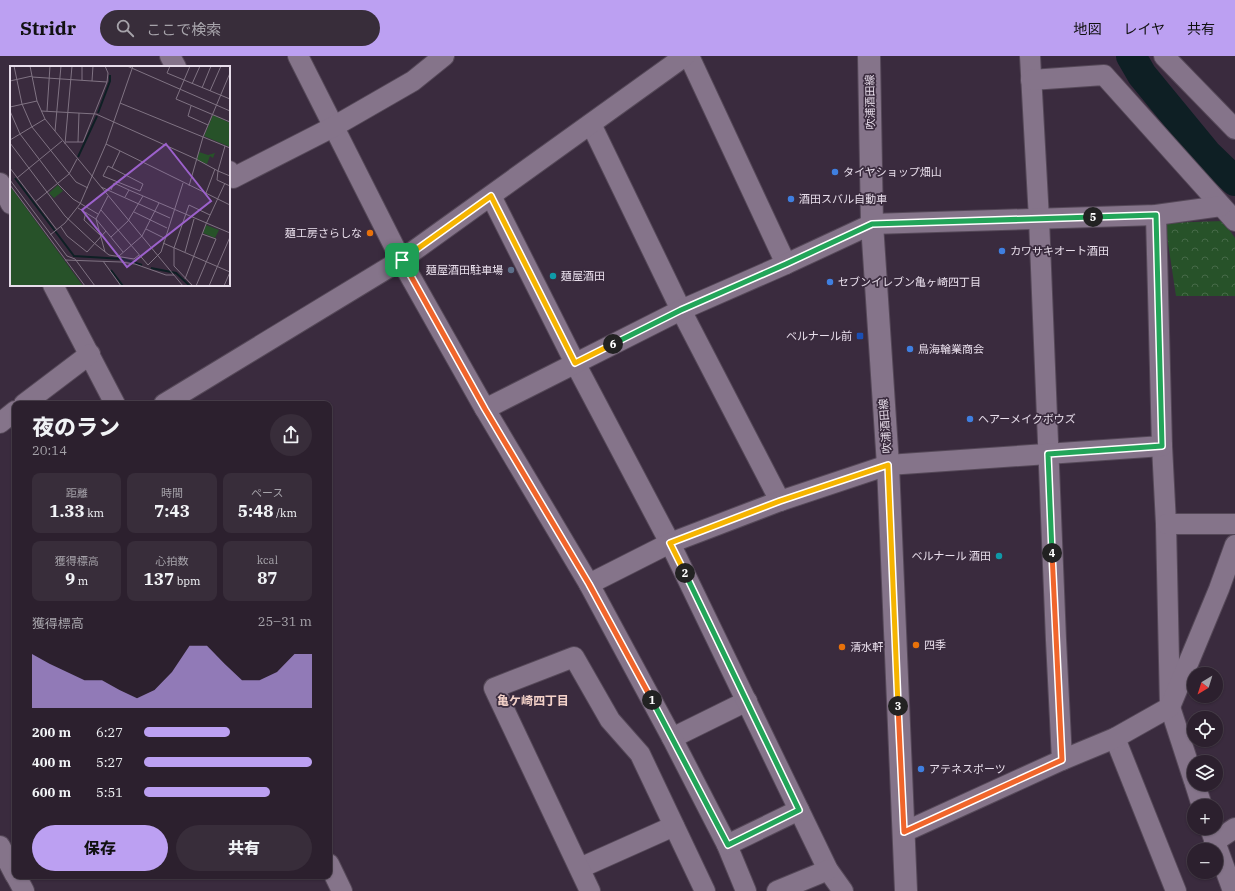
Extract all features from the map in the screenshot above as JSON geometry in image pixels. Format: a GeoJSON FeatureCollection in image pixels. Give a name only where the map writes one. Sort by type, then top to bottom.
{"type":"FeatureCollection","features":[{"type":"Feature","properties":{"kind":"main road","name":"吹浦酒田線"},"geometry":{"type":"LineString","coordinates":[[869,56],[872,224],[888,465],[906,891]]}},
{"type":"Feature","properties":{"kind":"street"},"geometry":{"type":"LineString","coordinates":[[170,56],[175,66]]}},
{"type":"Feature","properties":{"kind":"street"},"geometry":{"type":"LineString","coordinates":[[298,56],[402,260],[485,409],[589,584],[672,738],[728,845],[746,891]]}},
{"type":"Feature","properties":{"kind":"street"},"geometry":{"type":"LineString","coordinates":[[230,172],[233,178],[333,127],[413,81],[444,56]]}},
{"type":"Feature","properties":{"kind":"street"},"geometry":{"type":"LineString","coordinates":[[169,401],[402,260],[685,56]]}},
{"type":"Feature","properties":{"kind":"street"},"geometry":{"type":"LineString","coordinates":[[688,56],[786,264]]}},
{"type":"Feature","properties":{"kind":"street"},"geometry":{"type":"LineString","coordinates":[[1030,56],[1039,219],[1062,760]]}},
{"type":"Feature","properties":{"kind":"street"},"geometry":{"type":"LineString","coordinates":[[1164,56],[1235,130]]}},
{"type":"Feature","properties":{"kind":"street"},"geometry":{"type":"LineString","coordinates":[[1031,80],[1104,75],[1235,221]]}},
{"type":"Feature","properties":{"kind":"street"},"geometry":{"type":"LineString","coordinates":[[591,124],[681,310],[780,501]]}},
{"type":"Feature","properties":{"kind":"street"},"geometry":{"type":"LineString","coordinates":[[0,183],[10,202]]}},
{"type":"Feature","properties":{"kind":"street"},"geometry":{"type":"LineString","coordinates":[[491,196],[575,363],[670,543],[828,870],[843,891]]}},
{"type":"Feature","properties":{"kind":"street"},"geometry":{"type":"LineString","coordinates":[[485,409],[681,310],[872,224],[1156,215],[1221,206]]}},
{"type":"Feature","properties":{"kind":"street"},"geometry":{"type":"LineString","coordinates":[[1156,215],[1162,446],[1166,524],[1170,707],[1187,761]]}},
{"type":"Feature","properties":{"kind":"street"},"geometry":{"type":"LineString","coordinates":[[55,286],[114,401]]}},
{"type":"Feature","properties":{"kind":"street"},"geometry":{"type":"LineString","coordinates":[[28,401],[90,354]]}},
{"type":"Feature","properties":{"kind":"street"},"geometry":{"type":"LineString","coordinates":[[0,423],[12,413]]}},
{"type":"Feature","properties":{"kind":"street"},"geometry":{"type":"LineString","coordinates":[[589,584],[670,543],[780,501],[888,465],[1162,446]]}},
{"type":"Feature","properties":{"kind":"street"},"geometry":{"type":"LineString","coordinates":[[1166,524],[1235,524]]}},
{"type":"Feature","properties":{"kind":"street"},"geometry":{"type":"LineString","coordinates":[[904,832],[1062,760],[1115,738],[1170,707],[1219,589],[1235,545]]}},
{"type":"Feature","properties":{"kind":"street"},"geometry":{"type":"LineString","coordinates":[[590,891],[494,688],[574,657],[610,720],[640,754],[705,891]]}},
{"type":"Feature","properties":{"kind":"street"},"geometry":{"type":"LineString","coordinates":[[672,738],[747,701]]}},
{"type":"Feature","properties":{"kind":"street"},"geometry":{"type":"LineString","coordinates":[[1115,738],[1176,891]]}},
{"type":"Feature","properties":{"kind":"street"},"geometry":{"type":"LineString","coordinates":[[728,845],[799,810]]}},
{"type":"Feature","properties":{"kind":"street"},"geometry":{"type":"LineString","coordinates":[[580,868],[674,826]]}},
{"type":"Feature","properties":{"kind":"street"},"geometry":{"type":"LineString","coordinates":[[1223,832],[1235,828]]}},
{"type":"Feature","properties":{"kind":"street"},"geometry":{"type":"LineString","coordinates":[[1212,835],[1233,891]]}},
{"type":"Feature","properties":{"kind":"street"},"geometry":{"type":"LineString","coordinates":[[0,846],[12,869]]}},
{"type":"Feature","properties":{"kind":"street"},"geometry":{"type":"LineString","coordinates":[[332,870],[342,891]]}},
{"type":"Feature","properties":{"kind":"street"},"geometry":{"type":"LineString","coordinates":[[777,891],[828,870]]}},
{"type":"Feature","properties":{"kind":"street"},"geometry":{"type":"LineString","coordinates":[[17,879],[24,891]]}},
{"type":"Feature","properties":{"kind":"green space"},"geometry":{"type":"Polygon","coordinates":[[[1223,221],[1235,238],[1235,296],[1176,296],[1165,223],[1223,221]]]}},
{"type":"Feature","properties":{"kind":"waterway"},"geometry":{"type":"LineString","coordinates":[[1131,56],[1142,75],[1207,154],[1235,181]]}},
{"type":"Feature","properties":{"kind":"place","name":"タイヤショップ畑山"},"geometry":{"type":"Point","coordinates":[835,172]}},
{"type":"Feature","properties":{"kind":"place","name":"酒田スバル自動車"},"geometry":{"type":"Point","coordinates":[791,199]}},
{"type":"Feature","properties":{"kind":"place","name":"麺工房さらしな"},"geometry":{"type":"Point","coordinates":[370,233]}},
{"type":"Feature","properties":{"kind":"place","name":"カワサキオート酒田"},"geometry":{"type":"Point","coordinates":[1002,251]}},
{"type":"Feature","properties":{"kind":"place","name":"麺屋酒田駐車場"},"geometry":{"type":"Point","coordinates":[511,270]}},
{"type":"Feature","properties":{"kind":"place","name":"麺屋酒田"},"geometry":{"type":"Point","coordinates":[553,276]}},
{"type":"Feature","properties":{"kind":"place","name":"セブンイレブン亀ヶ崎四丁目"},"geometry":{"type":"Point","coordinates":[830,282]}},
{"type":"Feature","properties":{"kind":"place","name":"ベルナール前"},"geometry":{"type":"Point","coordinates":[860,336]}},
{"type":"Feature","properties":{"kind":"place","name":"鳥海輪業商会"},"geometry":{"type":"Point","coordinates":[910,349]}},
{"type":"Feature","properties":{"kind":"place","name":"ヘアーメイクボウズ"},"geometry":{"type":"Point","coordinates":[970,419]}},
{"type":"Feature","properties":{"kind":"place","name":"ベルナール 酒田"},"geometry":{"type":"Point","coordinates":[999,556]}},
{"type":"Feature","properties":{"kind":"place","name":"四季"},"geometry":{"type":"Point","coordinates":[916,645]}},
{"type":"Feature","properties":{"kind":"place","name":"清水軒"},"geometry":{"type":"Point","coordinates":[842,647]}},
{"type":"Feature","properties":{"kind":"place","name":"アテネスポーツ"},"geometry":{"type":"Point","coordinates":[921,769]}},
{"type":"Feature","properties":{"kind":"district","name":"亀ケ崎四丁目"},"geometry":{"type":"Point","coordinates":[533,700]}},
{"type":"Feature","properties":{"kind":"route"},"geometry":{"type":"LineString","coordinates":[[491,196],[575,363],[681,310],[872,224],[1156,215],[1162,446],[1048,454],[1062,760],[904,832],[888,465],[780,501],[670,543],[799,810],[728,845],[589,584],[485,409],[402,260],[491,196]]}}]}
